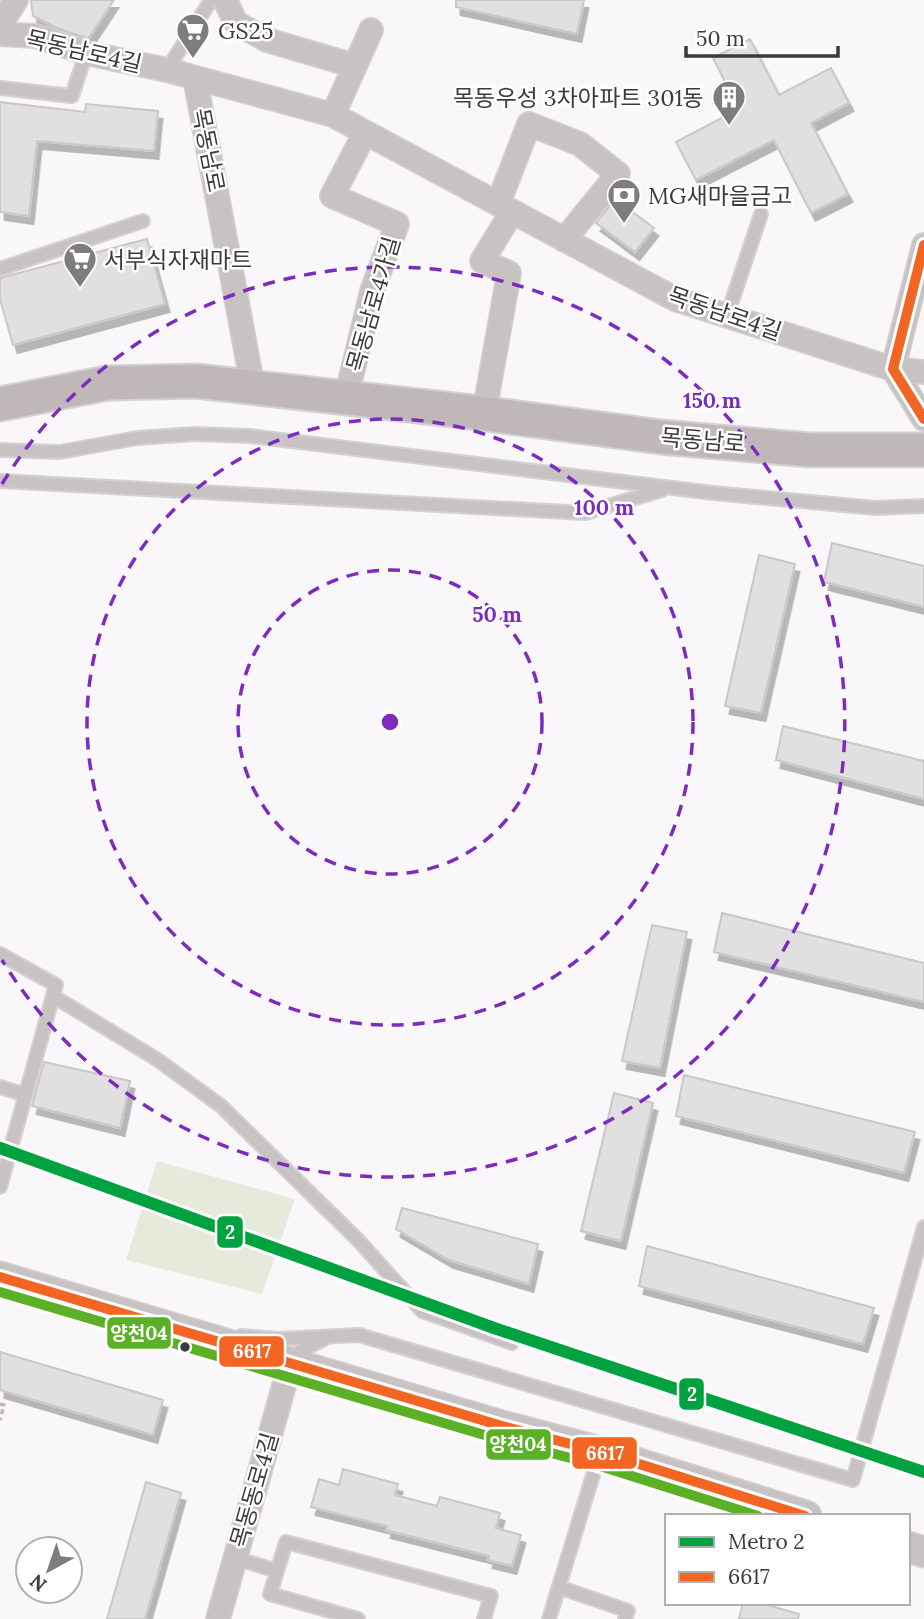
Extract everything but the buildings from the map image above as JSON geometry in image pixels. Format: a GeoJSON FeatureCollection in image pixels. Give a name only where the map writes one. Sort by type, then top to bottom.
{"type":"FeatureCollection","features":[{"type":"Feature","properties":{"kind":"main road","name":"목동남로"},"geometry":{"type":"LineString","coordinates":[[4,396],[107,383],[196,381],[662,437],[810,450],[924,450]]}},
{"type":"Feature","properties":{"kind":"street"},"geometry":{"type":"LineString","coordinates":[[0,25],[16,0]]}},
{"type":"Feature","properties":{"kind":"street"},"geometry":{"type":"LineString","coordinates":[[225,0],[236,23],[267,40],[355,66]]}},
{"type":"Feature","properties":{"kind":"street"},"geometry":{"type":"LineString","coordinates":[[333,115],[372,30]]}},
{"type":"Feature","properties":{"kind":"street","name":"목동남로4길"},"geometry":{"type":"LineString","coordinates":[[0,34],[36,36],[86,53],[167,70],[333,115],[675,299],[893,369],[924,372]]}},
{"type":"Feature","properties":{"kind":"street","name":"목동남로"},"geometry":{"type":"LineString","coordinates":[[195,78],[253,388]]}},
{"type":"Feature","properties":{"kind":"street"},"geometry":{"type":"LineString","coordinates":[[484,414],[509,273],[482,261],[505,208],[529,124],[580,144],[618,174],[564,240]]}},
{"type":"Feature","properties":{"kind":"street","name":"목동남로4가길"},"geometry":{"type":"LineString","coordinates":[[346,398],[372,291],[397,224],[332,196],[365,133]]}},
{"type":"Feature","properties":{"kind":"street"},"geometry":{"type":"LineString","coordinates":[[924,245],[893,369],[924,419]]}},
{"type":"Feature","properties":{"kind":"street"},"geometry":{"type":"LineString","coordinates":[[0,1276],[502,1426],[601,1452],[800,1514]]}},
{"type":"Feature","properties":{"kind":"street","name":"목동동로4길"},"geometry":{"type":"LineString","coordinates":[[218,1619],[291,1361]]}},
{"type":"Feature","properties":{"kind":"lane","name":"목동남로4길"},"geometry":{"type":"LineString","coordinates":[[167,70],[211,0]]}},
{"type":"Feature","properties":{"kind":"lane"},"geometry":{"type":"LineString","coordinates":[[0,88],[72,96],[86,53]]}},
{"type":"Feature","properties":{"kind":"lane"},"geometry":{"type":"LineString","coordinates":[[727,316],[761,214]]}},
{"type":"Feature","properties":{"kind":"lane"},"geometry":{"type":"LineString","coordinates":[[0,269],[144,221]]}},
{"type":"Feature","properties":{"kind":"lane"},"geometry":{"type":"LineString","coordinates":[[0,450],[60,452],[137,438],[195,434],[250,436],[669,487],[876,508],[924,506]]}},
{"type":"Feature","properties":{"kind":"lane"},"geometry":{"type":"LineString","coordinates":[[0,481],[585,513],[669,487]]}},
{"type":"Feature","properties":{"kind":"lane"},"geometry":{"type":"LineString","coordinates":[[0,954],[56,985],[0,1187]]}},
{"type":"Feature","properties":{"kind":"lane"},"geometry":{"type":"LineString","coordinates":[[53,996],[158,1060],[221,1106],[358,1241],[422,1311],[512,1343]]}},
{"type":"Feature","properties":{"kind":"lane"},"geometry":{"type":"LineString","coordinates":[[0,1087],[26,1095]]}},
{"type":"Feature","properties":{"kind":"lane"},"geometry":{"type":"LineString","coordinates":[[192,1332],[278,1339],[359,1335],[853,1480],[924,1227]]}},
{"type":"Feature","properties":{"kind":"lane"},"geometry":{"type":"LineString","coordinates":[[291,1361],[314,1343],[329,1337],[359,1335]]}},
{"type":"Feature","properties":{"kind":"lane"},"geometry":{"type":"LineString","coordinates":[[549,1619],[601,1452]]}},
{"type":"Feature","properties":{"kind":"lane"},"geometry":{"type":"LineString","coordinates":[[358,1619],[270,1594],[286,1542],[491,1596],[484,1619]]}},
{"type":"Feature","properties":{"kind":"lane"},"geometry":{"type":"LineString","coordinates":[[235,1558],[277,1571]]}},
{"type":"Feature","properties":{"kind":"lane"},"geometry":{"type":"LineString","coordinates":[[559,1587],[628,1611],[625,1619]]}},
{"type":"Feature","properties":{"kind":"path"},"geometry":{"type":"LineString","coordinates":[[0,1404],[4,1405],[0,1420]]}},
{"type":"Feature","properties":{"kind":"shaded area"},"geometry":{"type":"Polygon","coordinates":[[[157,1161],[295,1199],[262,1294],[126,1260],[157,1161]]]}},
{"type":"Feature","properties":{"kind":"metro line","name":"2"},"geometry":{"type":"LineString","coordinates":[[0,1148],[494,1328],[924,1472]]}},
{"type":"Feature","properties":{"kind":"transit line","name":"6617"},"geometry":{"type":"LineString","coordinates":[[924,245],[893,369],[924,419]]}},
{"type":"Feature","properties":{"kind":"transit line","name":"6617"},"geometry":{"type":"LineString","coordinates":[[0,1277],[502,1426],[601,1452],[799,1514]]}},
{"type":"Feature","properties":{"kind":"transit line","name":"양천04"},"geometry":{"type":"LineString","coordinates":[[0,1292],[498,1439],[597,1465],[752,1514]]}},
{"type":"Feature","properties":{"kind":"place","name":"GS25"},"geometry":{"type":"Point","coordinates":[193,60]}},
{"type":"Feature","properties":{"kind":"place","name":"목동우성 3차아파트 301동"},"geometry":{"type":"Point","coordinates":[729,127]}},
{"type":"Feature","properties":{"kind":"place","name":"MG새마을금고"},"geometry":{"type":"Point","coordinates":[624,225]}},
{"type":"Feature","properties":{"kind":"place","name":"서부식자재마트"},"geometry":{"type":"Point","coordinates":[80,289]}}]}
